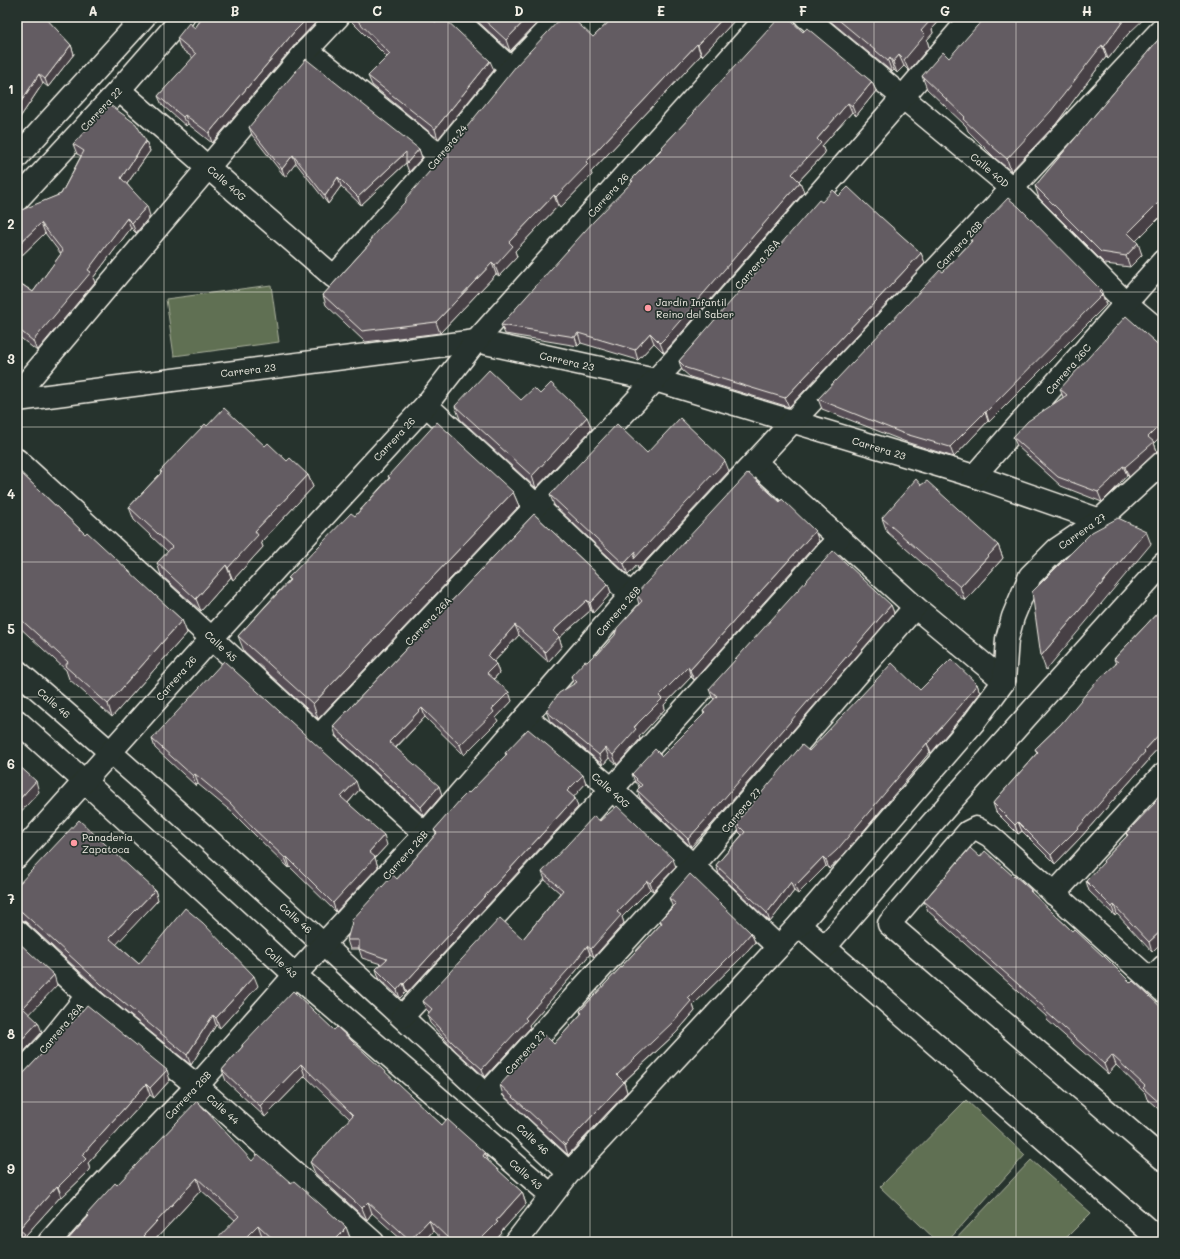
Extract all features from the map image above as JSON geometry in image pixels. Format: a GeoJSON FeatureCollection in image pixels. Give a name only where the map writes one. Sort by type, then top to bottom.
{"type":"FeatureCollection","features":[{"type":"Feature","properties":{"kind":"street"},"geometry":{"type":"LineString","coordinates":[[17,157],[144,17]]}},
{"type":"Feature","properties":{"kind":"street","name":"Carrera 22"},"geometry":{"type":"LineString","coordinates":[[17,200],[119,90],[183,17]]}},
{"type":"Feature","properties":{"kind":"street"},"geometry":{"type":"LineString","coordinates":[[17,394],[307,50],[338,17]]}},
{"type":"Feature","properties":{"kind":"street"},"geometry":{"type":"LineString","coordinates":[[454,17],[511,69]]}},
{"type":"Feature","properties":{"kind":"street","name":"Carrera 24"},"geometry":{"type":"LineString","coordinates":[[334,277],[440,156],[511,69],[560,17]]}},
{"type":"Feature","properties":{"kind":"street","name":"Carrera 26"},"geometry":{"type":"LineString","coordinates":[[17,857],[212,638],[426,405],[476,341],[767,17]]}},
{"type":"Feature","properties":{"kind":"street","name":"Calle 40D"},"geometry":{"type":"LineString","coordinates":[[806,17],[1013,188],[1126,303],[1163,334]]}},
{"type":"Feature","properties":{"kind":"street","name":"Carrera 26A"},"geometry":{"type":"LineString","coordinates":[[319,736],[684,349],[971,17]]}},
{"type":"Feature","properties":{"kind":"street","name":"Carrera 26B"},"geometry":{"type":"LineString","coordinates":[[49,1242],[72,1215],[197,1086],[295,975],[425,834],[631,595],[1163,28]]}},
{"type":"Feature","properties":{"kind":"street"},"geometry":{"type":"LineString","coordinates":[[307,50],[440,156]]}},
{"type":"Feature","properties":{"kind":"street","name":"Calle 40G"},"geometry":{"type":"LineString","coordinates":[[119,90],[334,277]]}},
{"type":"Feature","properties":{"kind":"street","name":"Carrera 26C"},"geometry":{"type":"LineString","coordinates":[[974,476],[1163,261]]}},
{"type":"Feature","properties":{"kind":"street","name":"Carrera 23"},"geometry":{"type":"LineString","coordinates":[[17,400],[476,341],[655,380],[974,476],[1100,520]]}},
{"type":"Feature","properties":{"kind":"street"},"geometry":{"type":"LineString","coordinates":[[426,405],[537,506],[631,595]]}},
{"type":"Feature","properties":{"kind":"street","name":"Calle 45"},"geometry":{"type":"LineString","coordinates":[[17,460],[425,834]]}},
{"type":"Feature","properties":{"kind":"street"},"geometry":{"type":"LineString","coordinates":[[522,1240],[551,1195],[569,1173],[799,925],[974,722],[1004,681],[915,607],[755,462]]}},
{"type":"Feature","properties":{"kind":"street","name":"Carrera 27"},"geometry":{"type":"LineString","coordinates":[[1004,681],[1007,639],[1012,617],[1030,576],[1056,549],[1100,520],[1163,462]]}},
{"type":"Feature","properties":{"kind":"street"},"geometry":{"type":"LineString","coordinates":[[402,1017],[612,789],[839,538]]}},
{"type":"Feature","properties":{"kind":"street"},"geometry":{"type":"LineString","coordinates":[[825,947],[953,799],[1163,564]]}},
{"type":"Feature","properties":{"kind":"street","name":"Carrera 27"},"geometry":{"type":"LineString","coordinates":[[486,1095],[693,866],[915,607]]}},
{"type":"Feature","properties":{"kind":"street","name":"Calle 46"},"geometry":{"type":"LineString","coordinates":[[17,671],[111,752],[324,944],[569,1173]]}},
{"type":"Feature","properties":{"kind":"street","name":"Calle 40G"},"geometry":{"type":"LineString","coordinates":[[526,717],[612,789],[778,947]]}},
{"type":"Feature","properties":{"kind":"street","name":"Calle 43"},"geometry":{"type":"LineString","coordinates":[[17,721],[295,975],[551,1195]]}},
{"type":"Feature","properties":{"kind":"street"},"geometry":{"type":"LineString","coordinates":[[1054,894],[1163,774]]}},
{"type":"Feature","properties":{"kind":"street"},"geometry":{"type":"LineString","coordinates":[[1159,979],[1054,894],[990,836],[976,828],[968,832],[889,924],[1163,1159]]}},
{"type":"Feature","properties":{"kind":"street"},"geometry":{"type":"LineString","coordinates":[[799,925],[1162,1242]]}},
{"type":"Feature","properties":{"kind":"street","name":"Calle 44"},"geometry":{"type":"LineString","coordinates":[[17,931],[87,996],[197,1086],[373,1242]]}},
{"type":"Feature","properties":{"kind":"street","name":"Carrera 26A"},"geometry":{"type":"LineString","coordinates":[[17,1077],[49,1043],[87,996]]}},
{"type":"Feature","properties":{"kind":"green space"},"geometry":{"type":"Polygon","coordinates":[[[271,285],[279,342],[174,356],[166,299],[271,285]]]}},
{"type":"Feature","properties":{"kind":"green space"},"geometry":{"type":"Polygon","coordinates":[[[966,1100],[1025,1155],[947,1242],[938,1242],[880,1187],[966,1100]]]}},
{"type":"Feature","properties":{"kind":"green space"},"geometry":{"type":"Polygon","coordinates":[[[1031,1160],[1091,1213],[1062,1242],[953,1242],[1031,1160]]]}},
{"type":"Feature","properties":{"kind":"building"},"geometry":{"type":"Polygon","coordinates":[[[17,17],[45,17],[71,45],[45,79],[39,74],[17,108],[17,17]]]}},
{"type":"Feature","properties":{"kind":"building"},"geometry":{"type":"Polygon","coordinates":[[[203,17],[309,17],[294,32],[209,133],[185,115],[183,117],[158,96],[196,54],[177,38],[189,23],[195,28],[203,17]]]}},
{"type":"Feature","properties":{"kind":"building"},"geometry":{"type":"Polygon","coordinates":[[[354,17],[429,17],[436,22],[440,17],[443,17],[490,61],[435,129],[368,76],[390,54],[354,17]]]}},
{"type":"Feature","properties":{"kind":"building"},"geometry":{"type":"Polygon","coordinates":[[[481,17],[528,17],[506,40],[481,17]]]}},
{"type":"Feature","properties":{"kind":"building"},"geometry":{"type":"Polygon","coordinates":[[[562,17],[571,17],[593,37],[614,17],[724,17],[586,162],[588,164],[556,197],[554,195],[509,242],[513,246],[495,266],[492,263],[436,322],[362,331],[323,295],[371,242],[370,240],[376,232],[406,201],[406,198],[446,153],[516,66],[562,17]]]}},
{"type":"Feature","properties":{"kind":"building"},"geometry":{"type":"Polygon","coordinates":[[[780,17],[787,17],[803,32],[807,28],[872,82],[852,106],[848,103],[817,139],[821,143],[792,174],[800,182],[666,337],[660,343],[650,333],[635,350],[578,333],[575,337],[501,325],[593,222],[633,181],[631,180],[663,148],[662,147],[693,114],[692,113],[780,17]]]}},
{"type":"Feature","properties":{"kind":"building"},"geometry":{"type":"Polygon","coordinates":[[[835,17],[928,17],[927,19],[929,22],[921,31],[925,35],[904,60],[899,55],[893,62],[890,58],[888,61],[835,17]]]}},
{"type":"Feature","properties":{"kind":"building"},"geometry":{"type":"Polygon","coordinates":[[[987,17],[1128,17],[1123,21],[1104,47],[1102,45],[1051,111],[1007,159],[963,119],[965,117],[922,76],[943,52],[949,58],[977,26],[987,17]]]}},
{"type":"Feature","properties":{"kind":"building"},"geometry":{"type":"Polygon","coordinates":[[[1163,34],[1163,198],[1128,233],[1138,243],[1126,256],[1101,252],[1035,186],[1163,34]]]}},
{"type":"Feature","properties":{"kind":"building"},"geometry":{"type":"Polygon","coordinates":[[[306,59],[419,149],[406,164],[406,152],[358,197],[338,177],[325,196],[293,155],[282,169],[249,127],[306,59]]]}},
{"type":"Feature","properties":{"kind":"building"},"geometry":{"type":"Polygon","coordinates":[[[110,105],[136,124],[146,141],[121,178],[147,206],[132,223],[127,218],[88,270],[91,272],[33,341],[17,328],[17,281],[33,292],[63,251],[41,223],[17,246],[17,213],[61,194],[84,151],[73,144],[110,105]]]}},
{"type":"Feature","properties":{"kind":"building"},"geometry":{"type":"Polygon","coordinates":[[[848,187],[921,253],[785,398],[686,368],[679,361],[819,200],[822,202],[833,190],[839,196],[848,187]]]}},
{"type":"Feature","properties":{"kind":"building"},"geometry":{"type":"Polygon","coordinates":[[[1008,198],[1019,207],[1101,290],[1099,292],[1102,295],[950,447],[902,433],[818,399],[940,270],[943,272],[972,241],[970,238],[1008,198]]]}},
{"type":"Feature","properties":{"kind":"building"},"geometry":{"type":"Polygon","coordinates":[[[1163,280],[1163,290],[1158,285],[1163,280]]]}},
{"type":"Feature","properties":{"kind":"building"},"geometry":{"type":"Polygon","coordinates":[[[1126,316],[1163,349],[1163,422],[1148,437],[1154,442],[1125,467],[1123,466],[1098,492],[1058,477],[1013,437],[1028,421],[1067,395],[1060,389],[1126,316]]]}},
{"type":"Feature","properties":{"kind":"building"},"geometry":{"type":"Polygon","coordinates":[[[489,370],[521,400],[534,388],[540,394],[551,383],[587,417],[532,476],[455,406],[489,370]]]}},
{"type":"Feature","properties":{"kind":"building"},"geometry":{"type":"Polygon","coordinates":[[[224,408],[265,446],[268,443],[287,461],[290,458],[308,475],[255,531],[258,535],[228,568],[226,565],[196,599],[157,563],[172,547],[129,507],[162,472],[160,471],[205,424],[207,426],[224,408]]]}},
{"type":"Feature","properties":{"kind":"building"},"geometry":{"type":"Polygon","coordinates":[[[680,418],[725,461],[634,559],[636,551],[624,564],[550,495],[617,424],[647,453],[680,418]]]}},
{"type":"Feature","properties":{"kind":"building"},"geometry":{"type":"Polygon","coordinates":[[[437,422],[513,492],[313,704],[238,636],[290,580],[288,578],[351,513],[355,516],[390,478],[388,476],[437,422]]]}},
{"type":"Feature","properties":{"kind":"building"},"geometry":{"type":"Polygon","coordinates":[[[17,469],[85,534],[87,532],[182,620],[108,704],[65,666],[68,662],[17,616],[17,469]]]}},
{"type":"Feature","properties":{"kind":"building"},"geometry":{"type":"Polygon","coordinates":[[[748,473],[780,502],[782,499],[815,531],[690,670],[688,667],[659,696],[662,699],[634,727],[636,729],[613,755],[605,748],[599,755],[546,711],[559,693],[577,682],[571,676],[585,661],[587,662],[595,654],[597,655],[615,635],[617,628],[642,601],[636,594],[748,473]]]}},
{"type":"Feature","properties":{"kind":"building"},"geometry":{"type":"Polygon","coordinates":[[[916,479],[921,485],[927,481],[998,545],[960,587],[882,518],[916,479]]]}},
{"type":"Feature","properties":{"kind":"building"},"geometry":{"type":"Polygon","coordinates":[[[534,514],[608,584],[590,603],[587,600],[553,631],[559,637],[545,652],[515,625],[488,656],[496,664],[487,673],[509,692],[492,709],[494,712],[460,745],[422,708],[389,742],[439,786],[421,807],[333,726],[534,514]]]}},
{"type":"Feature","properties":{"kind":"building"},"geometry":{"type":"Polygon","coordinates":[[[1118,518],[1146,531],[1041,656],[1032,592],[1092,532],[1118,518]]]}},
{"type":"Feature","properties":{"kind":"building"},"geometry":{"type":"Polygon","coordinates":[[[833,551],[891,605],[688,839],[637,790],[642,785],[632,774],[655,749],[662,756],[705,713],[703,711],[717,696],[709,689],[833,551]]]}},
{"type":"Feature","properties":{"kind":"building"},"geometry":{"type":"Polygon","coordinates":[[[1163,607],[1163,730],[1077,829],[1051,855],[1018,822],[1015,825],[993,803],[1038,752],[1035,749],[1061,724],[1095,683],[1118,662],[1114,659],[1163,607]]]}},
{"type":"Feature","properties":{"kind":"building"},"geometry":{"type":"Polygon","coordinates":[[[951,659],[977,684],[961,705],[837,850],[826,860],[823,857],[795,886],[791,882],[767,913],[716,865],[745,832],[736,823],[802,745],[809,751],[892,663],[920,690],[951,659]]]}},
{"type":"Feature","properties":{"kind":"building"},"geometry":{"type":"Polygon","coordinates":[[[224,661],[356,781],[341,797],[384,835],[369,852],[375,857],[333,903],[287,857],[285,858],[253,828],[230,803],[195,774],[193,776],[152,739],[224,661]]]}},
{"type":"Feature","properties":{"kind":"building"},"geometry":{"type":"Polygon","coordinates":[[[528,729],[583,775],[567,791],[575,798],[397,990],[376,969],[387,959],[359,949],[359,940],[347,940],[351,921],[393,875],[397,879],[437,833],[434,830],[460,800],[468,792],[469,793],[507,754],[505,753],[528,729]]]}},
{"type":"Feature","properties":{"kind":"building"},"geometry":{"type":"Polygon","coordinates":[[[17,764],[36,781],[17,802],[17,764]]]}},
{"type":"Feature","properties":{"kind":"building"},"geometry":{"type":"Polygon","coordinates":[[[1163,793],[1163,929],[1149,942],[1114,905],[1112,907],[1086,881],[1128,835],[1126,833],[1163,793]]]}},
{"type":"Feature","properties":{"kind":"building"},"geometry":{"type":"Polygon","coordinates":[[[617,806],[673,859],[650,883],[647,881],[617,912],[621,915],[591,949],[587,946],[575,962],[525,1018],[527,1020],[482,1069],[453,1043],[427,1015],[432,1009],[423,1001],[500,918],[523,939],[563,890],[542,872],[594,816],[600,821],[617,806]]]}},
{"type":"Feature","properties":{"kind":"building"},"geometry":{"type":"Polygon","coordinates":[[[79,820],[155,890],[109,938],[139,964],[185,908],[203,923],[254,976],[216,1018],[213,1015],[187,1055],[101,984],[17,909],[17,886],[79,820]]]}},
{"type":"Feature","properties":{"kind":"building"},"geometry":{"type":"Polygon","coordinates":[[[970,848],[980,857],[985,851],[1013,876],[1014,875],[1072,931],[1074,929],[1131,983],[1133,981],[1163,1009],[1163,1106],[1143,1088],[1145,1086],[1112,1055],[1104,1064],[1044,1010],[1045,1008],[924,901],[970,848]]]}},
{"type":"Feature","properties":{"kind":"building"},"geometry":{"type":"Polygon","coordinates":[[[690,874],[751,933],[688,998],[691,1001],[672,1023],[617,1075],[624,1082],[565,1145],[500,1085],[545,1035],[554,1044],[582,1013],[580,1011],[662,923],[660,920],[676,904],[669,898],[690,874]]]}},
{"type":"Feature","properties":{"kind":"building"},"geometry":{"type":"Polygon","coordinates":[[[17,941],[54,975],[23,1008],[38,1022],[17,1045],[17,941]]]}},
{"type":"Feature","properties":{"kind":"building"},"geometry":{"type":"Polygon","coordinates":[[[293,991],[334,1030],[337,1027],[442,1125],[447,1119],[485,1153],[483,1156],[522,1192],[496,1221],[498,1222],[478,1242],[452,1242],[429,1220],[410,1240],[368,1202],[362,1208],[310,1162],[353,1115],[301,1064],[260,1106],[222,1070],[243,1046],[242,1045],[293,991]]]}},
{"type":"Feature","properties":{"kind":"building"},"geometry":{"type":"Polygon","coordinates":[[[87,1005],[167,1070],[150,1088],[146,1084],[82,1155],[86,1159],[58,1187],[57,1186],[19,1229],[25,1234],[17,1242],[17,1079],[54,1041],[70,1022],[71,1024],[87,1005]]]}},
{"type":"Feature","properties":{"kind":"building"},"geometry":{"type":"Polygon","coordinates":[[[197,1101],[252,1161],[258,1154],[291,1183],[294,1181],[346,1227],[343,1230],[344,1231],[333,1242],[276,1242],[258,1225],[241,1242],[214,1242],[239,1216],[197,1178],[143,1236],[150,1242],[66,1242],[89,1216],[87,1214],[115,1183],[117,1185],[197,1101]]]}},
{"type":"Feature","properties":{"kind":"place","name":"Jardín Infantil Reino del Saber"},"geometry":{"type":"Point","coordinates":[648,308]}},
{"type":"Feature","properties":{"kind":"place","name":"Panadería Zapatoca"},"geometry":{"type":"Point","coordinates":[74,843]}}]}
